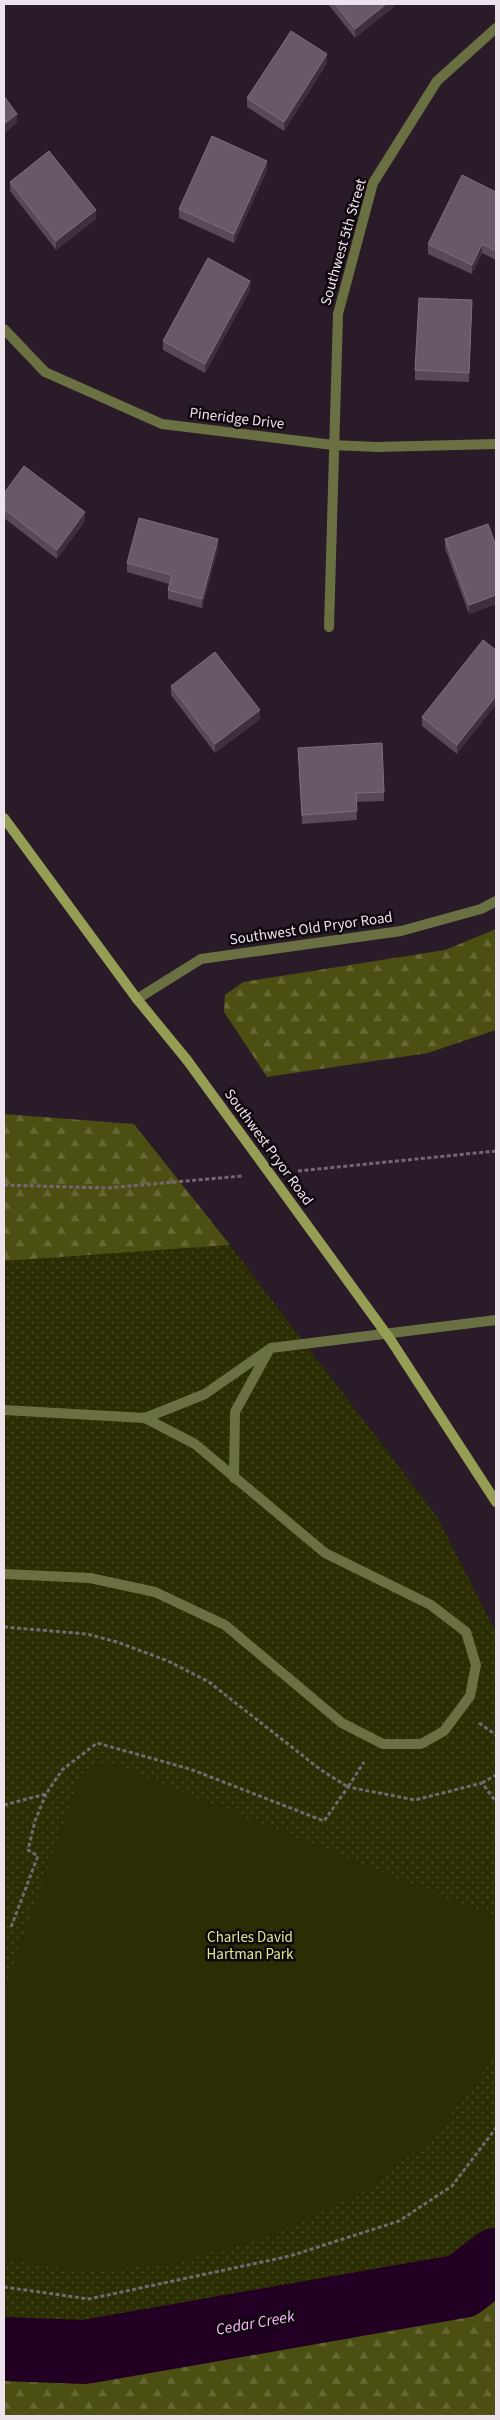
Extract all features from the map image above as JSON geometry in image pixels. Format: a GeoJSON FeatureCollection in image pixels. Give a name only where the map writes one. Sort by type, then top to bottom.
{"type":"FeatureCollection","features":[{"type":"Feature","properties":{"kind":"main road","name":"Southwest Pryor Road"},"geometry":{"type":"LineString","coordinates":[[4,818],[137,999],[187,1060],[390,1338],[496,1502]]}},
{"type":"Feature","properties":{"kind":"street","name":"Southwest 5th Street"},"geometry":{"type":"LineString","coordinates":[[329,627],[338,314],[373,183],[437,81],[496,28]]}},
{"type":"Feature","properties":{"kind":"street","name":"Pineridge Drive"},"geometry":{"type":"LineString","coordinates":[[4,329],[45,372],[162,424],[333,445],[496,444]]}},
{"type":"Feature","properties":{"kind":"street","name":"Southwest Old Pryor Road"},"geometry":{"type":"LineString","coordinates":[[137,999],[201,958],[401,931],[481,908],[496,901]]}},
{"type":"Feature","properties":{"kind":"street"},"geometry":{"type":"LineString","coordinates":[[145,1418],[205,1394],[270,1348],[496,1320]]}},
{"type":"Feature","properties":{"kind":"street"},"geometry":{"type":"LineString","coordinates":[[234,1478],[235,1412],[270,1348]]}},
{"type":"Feature","properties":{"kind":"street"},"geometry":{"type":"LineString","coordinates":[[4,1410],[145,1418],[195,1444],[325,1553],[431,1605],[466,1632],[476,1665],[470,1696],[444,1731],[421,1744],[383,1744],[342,1723],[225,1625],[155,1592],[90,1578],[4,1574]]}},
{"type":"Feature","properties":{"kind":"path"},"geometry":{"type":"LineString","coordinates":[[4,1627],[86,1634],[118,1642],[168,1661],[209,1682],[321,1770],[348,1787],[415,1800],[482,1783],[496,1775]]}},
{"type":"Feature","properties":{"kind":"path"},"geometry":{"type":"LineString","coordinates":[[11,1927],[38,1856],[28,1850],[35,1822],[46,1794],[62,1770],[97,1743],[190,1769],[324,1821],[378,1741]]}},
{"type":"Feature","properties":{"kind":"path"},"geometry":{"type":"LineString","coordinates":[[482,1783],[496,1802]]}},
{"type":"Feature","properties":{"kind":"path"},"geometry":{"type":"LineString","coordinates":[[4,1805],[46,1794]]}},
{"type":"Feature","properties":{"kind":"path"},"geometry":{"type":"LineString","coordinates":[[4,2288],[88,2299],[290,2256],[399,2221],[452,2186],[496,2128]]}},
{"type":"Feature","properties":{"kind":"green space"},"geometry":{"type":"Polygon","coordinates":[[[496,929],[496,1030],[428,1053],[267,1077],[224,1012],[225,995],[243,982],[445,950],[496,929]]]}},
{"type":"Feature","properties":{"kind":"green space"},"geometry":{"type":"Polygon","coordinates":[[[4,1114],[134,1124],[230,1245],[4,1261],[4,1114]]]}},
{"type":"Feature","properties":{"kind":"green space","name":"Charles David Hartman Park"},"geometry":{"type":"Polygon","coordinates":[[[230,1245],[438,1518],[496,1632],[496,2260],[462,2286],[85,2352],[4,2363],[4,1261],[230,1245]]]}},
{"type":"Feature","properties":{"kind":"green space"},"geometry":{"type":"Polygon","coordinates":[[[106,1761],[496,1918],[496,2055],[435,2135],[363,2192],[267,2237],[170,2264],[81,2271],[4,2259],[4,1991],[81,1774],[106,1761]]]}},
{"type":"Feature","properties":{"kind":"green space"},"geometry":{"type":"Polygon","coordinates":[[[496,2260],[496,2416],[4,2416],[4,2363],[85,2352],[462,2286],[496,2260]]]}},
{"type":"Feature","properties":{"kind":"building"},"geometry":{"type":"Polygon","coordinates":[[[335,4],[386,4],[355,29],[335,4]]]}},
{"type":"Feature","properties":{"kind":"building"},"geometry":{"type":"Polygon","coordinates":[[[291,31],[327,54],[284,122],[247,98],[291,31]]]}},
{"type":"Feature","properties":{"kind":"building"},"geometry":{"type":"Polygon","coordinates":[[[4,96],[17,114],[4,124],[4,96]]]}},
{"type":"Feature","properties":{"kind":"building"},"geometry":{"type":"Polygon","coordinates":[[[212,136],[267,161],[234,234],[179,209],[212,136]]]}},
{"type":"Feature","properties":{"kind":"building"},"geometry":{"type":"Polygon","coordinates":[[[49,151],[96,210],[56,241],[10,182],[49,151]]]}},
{"type":"Feature","properties":{"kind":"building"},"geometry":{"type":"Polygon","coordinates":[[[462,175],[496,192],[496,251],[482,244],[472,265],[428,244],[462,175]]]}},
{"type":"Feature","properties":{"kind":"building"},"geometry":{"type":"Polygon","coordinates":[[[208,258],[250,281],[205,364],[163,341],[208,258]]]}},
{"type":"Feature","properties":{"kind":"building"},"geometry":{"type":"Polygon","coordinates":[[[419,298],[472,300],[469,373],[415,370],[419,298]]]}},
{"type":"Feature","properties":{"kind":"building"},"geometry":{"type":"Polygon","coordinates":[[[24,466],[85,512],[57,550],[4,509],[4,493],[24,466]]]}},
{"type":"Feature","properties":{"kind":"building"},"geometry":{"type":"Polygon","coordinates":[[[139,518],[218,539],[202,599],[168,590],[172,575],[127,563],[139,518]]]}},
{"type":"Feature","properties":{"kind":"building"},"geometry":{"type":"Polygon","coordinates":[[[488,524],[496,546],[496,595],[469,605],[445,539],[488,524]]]}},
{"type":"Feature","properties":{"kind":"building"},"geometry":{"type":"Polygon","coordinates":[[[483,640],[496,650],[496,696],[457,745],[422,717],[483,640]]]}},
{"type":"Feature","properties":{"kind":"building"},"geometry":{"type":"Polygon","coordinates":[[[215,652],[260,710],[215,744],[171,686],[215,652]]]}},
{"type":"Feature","properties":{"kind":"building"},"geometry":{"type":"Polygon","coordinates":[[[382,743],[384,792],[356,793],[357,811],[302,815],[298,748],[382,743]]]}},
{"type":"Feature","properties":{"kind":"waterway","name":"Cedar Creek"},"geometry":{"type":"LineString","coordinates":[[4,2349],[85,2352],[462,2286],[496,2260]]}}]}
